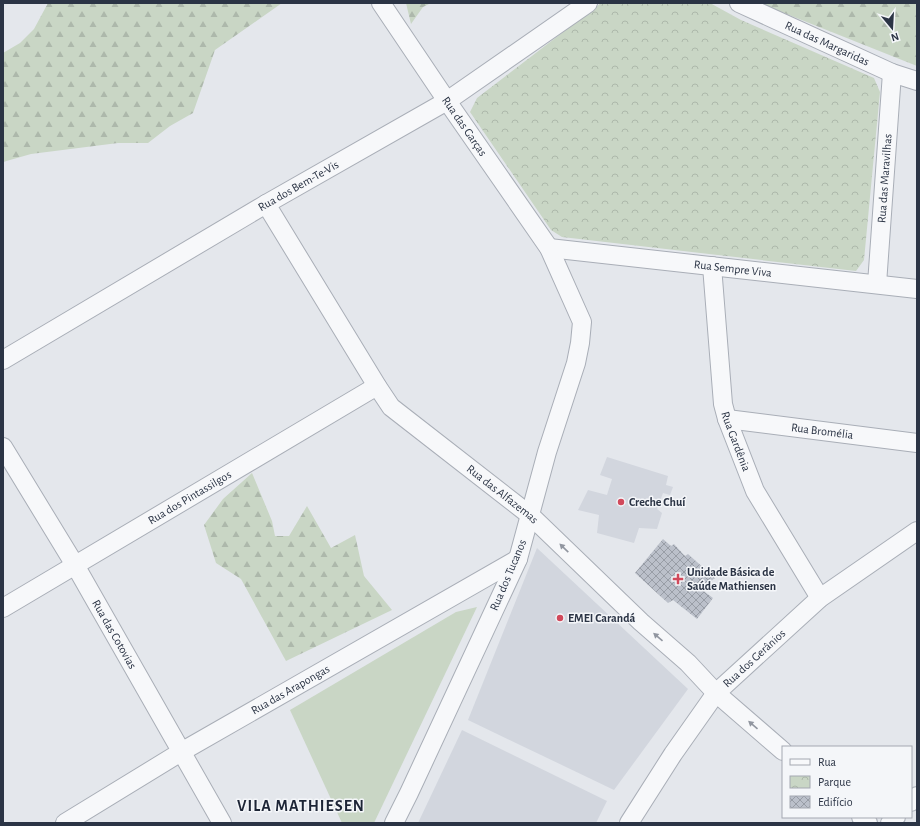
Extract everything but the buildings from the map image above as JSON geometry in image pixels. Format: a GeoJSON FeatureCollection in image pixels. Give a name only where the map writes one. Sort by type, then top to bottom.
{"type":"FeatureCollection","features":[{"type":"Feature","properties":{"kind":"street","name":"Rua das Garças"},"geometry":{"type":"LineString","coordinates":[[381,3],[549,248]]}},
{"type":"Feature","properties":{"kind":"street","name":"Rua dos Bem-Te-Vis"},"geometry":{"type":"LineString","coordinates":[[3,360],[266,204],[447,101],[588,3]]}},
{"type":"Feature","properties":{"kind":"street","name":"Rua das Margaridas"},"geometry":{"type":"LineString","coordinates":[[739,3],[892,73],[917,81]]}},
{"type":"Feature","properties":{"kind":"street","name":"Rua das Maravilhas"},"geometry":{"type":"LineString","coordinates":[[877,284],[892,73]]}},
{"type":"Feature","properties":{"kind":"street","name":"Rua das Alfazemas"},"geometry":{"type":"LineString","coordinates":[[266,204],[391,407],[531,516],[641,622],[688,663],[716,694],[782,750]]}},
{"type":"Feature","properties":{"kind":"street","name":"Rua Sempre Viva"},"geometry":{"type":"LineString","coordinates":[[549,248],[917,289]]}},
{"type":"Feature","properties":{"kind":"street","name":"Rua dos Tucanos"},"geometry":{"type":"LineString","coordinates":[[394,823],[410,793],[518,558],[531,516],[547,452],[576,363],[582,322],[549,248]]}},
{"type":"Feature","properties":{"kind":"street","name":"Rua Gardênia"},"geometry":{"type":"LineString","coordinates":[[712,266],[723,404],[727,419],[755,491],[820,598]]}},
{"type":"Feature","properties":{"kind":"street","name":"Rua dos Pintassilgos"},"geometry":{"type":"LineString","coordinates":[[3,608],[377,386]]}},
{"type":"Feature","properties":{"kind":"street","name":"Rua Bromélia"},"geometry":{"type":"LineString","coordinates":[[727,419],[917,443]]}},
{"type":"Feature","properties":{"kind":"street","name":"Rua das Cotovias"},"geometry":{"type":"LineString","coordinates":[[3,447],[75,565],[222,823]]}},
{"type":"Feature","properties":{"kind":"street","name":"Rua dos Gerânios"},"geometry":{"type":"LineString","coordinates":[[629,823],[673,754],[716,694],[820,598],[917,531]]}},
{"type":"Feature","properties":{"kind":"street","name":"Rua das Arapongas"},"geometry":{"type":"LineString","coordinates":[[66,823],[182,752],[518,558]]}},
{"type":"Feature","properties":{"kind":"shaded area","name":"Creche Chuí"},"geometry":{"type":"Polygon","coordinates":[[[607,457],[668,476],[666,485],[673,487],[670,495],[663,493],[657,509],[662,513],[657,529],[639,528],[634,543],[597,533],[599,515],[578,510],[588,490],[607,495],[612,479],[600,475],[607,457]]]}},
{"type":"Feature","properties":{"kind":"shaded area","name":"EMEI Carandá"},"geometry":{"type":"Polygon","coordinates":[[[537,548],[688,689],[614,790],[468,720],[537,548]]]}},
{"type":"Feature","properties":{"kind":"shaded area"},"geometry":{"type":"Polygon","coordinates":[[[462,730],[607,801],[596,823],[418,823],[462,730]]]}},
{"type":"Feature","properties":{"kind":"green space"},"geometry":{"type":"Polygon","coordinates":[[[48,3],[282,3],[215,50],[193,113],[170,126],[148,143],[118,143],[31,154],[3,162],[3,53],[20,43],[34,29],[48,3]]]}},
{"type":"Feature","properties":{"kind":"green space"},"geometry":{"type":"Polygon","coordinates":[[[406,3],[431,3],[423,7],[411,24],[406,3]]]}},
{"type":"Feature","properties":{"kind":"green space"},"geometry":{"type":"Polygon","coordinates":[[[601,3],[710,3],[741,20],[874,78],[880,92],[864,260],[856,271],[562,237],[551,230],[470,112],[477,98],[601,3]]]}},
{"type":"Feature","properties":{"kind":"green space"},"geometry":{"type":"Polygon","coordinates":[[[759,3],[917,3],[917,66],[759,3]]]}},
{"type":"Feature","properties":{"kind":"green space"},"geometry":{"type":"Polygon","coordinates":[[[252,473],[272,521],[275,536],[289,536],[307,506],[331,548],[355,535],[364,576],[392,610],[286,661],[241,579],[216,563],[204,525],[223,499],[252,473]]]}},
{"type":"Feature","properties":{"kind":"green space"},"geometry":{"type":"Polygon","coordinates":[[[477,607],[374,823],[342,823],[290,710],[456,612],[477,607]]]}},
{"type":"Feature","properties":{"kind":"place","name":"Creche Chuí"},"geometry":{"type":"Point","coordinates":[621,502]}},
{"type":"Feature","properties":{"kind":"place","name":"Unidade Básica de Saúde Mathiensen"},"geometry":{"type":"Point","coordinates":[678,579]}},
{"type":"Feature","properties":{"kind":"place","name":"EMEI Carandá"},"geometry":{"type":"Point","coordinates":[560,618]}},
{"type":"Feature","properties":{"kind":"district","name":"VILA MATHIESEN"},"geometry":{"type":"Point","coordinates":[301,805]}}]}
